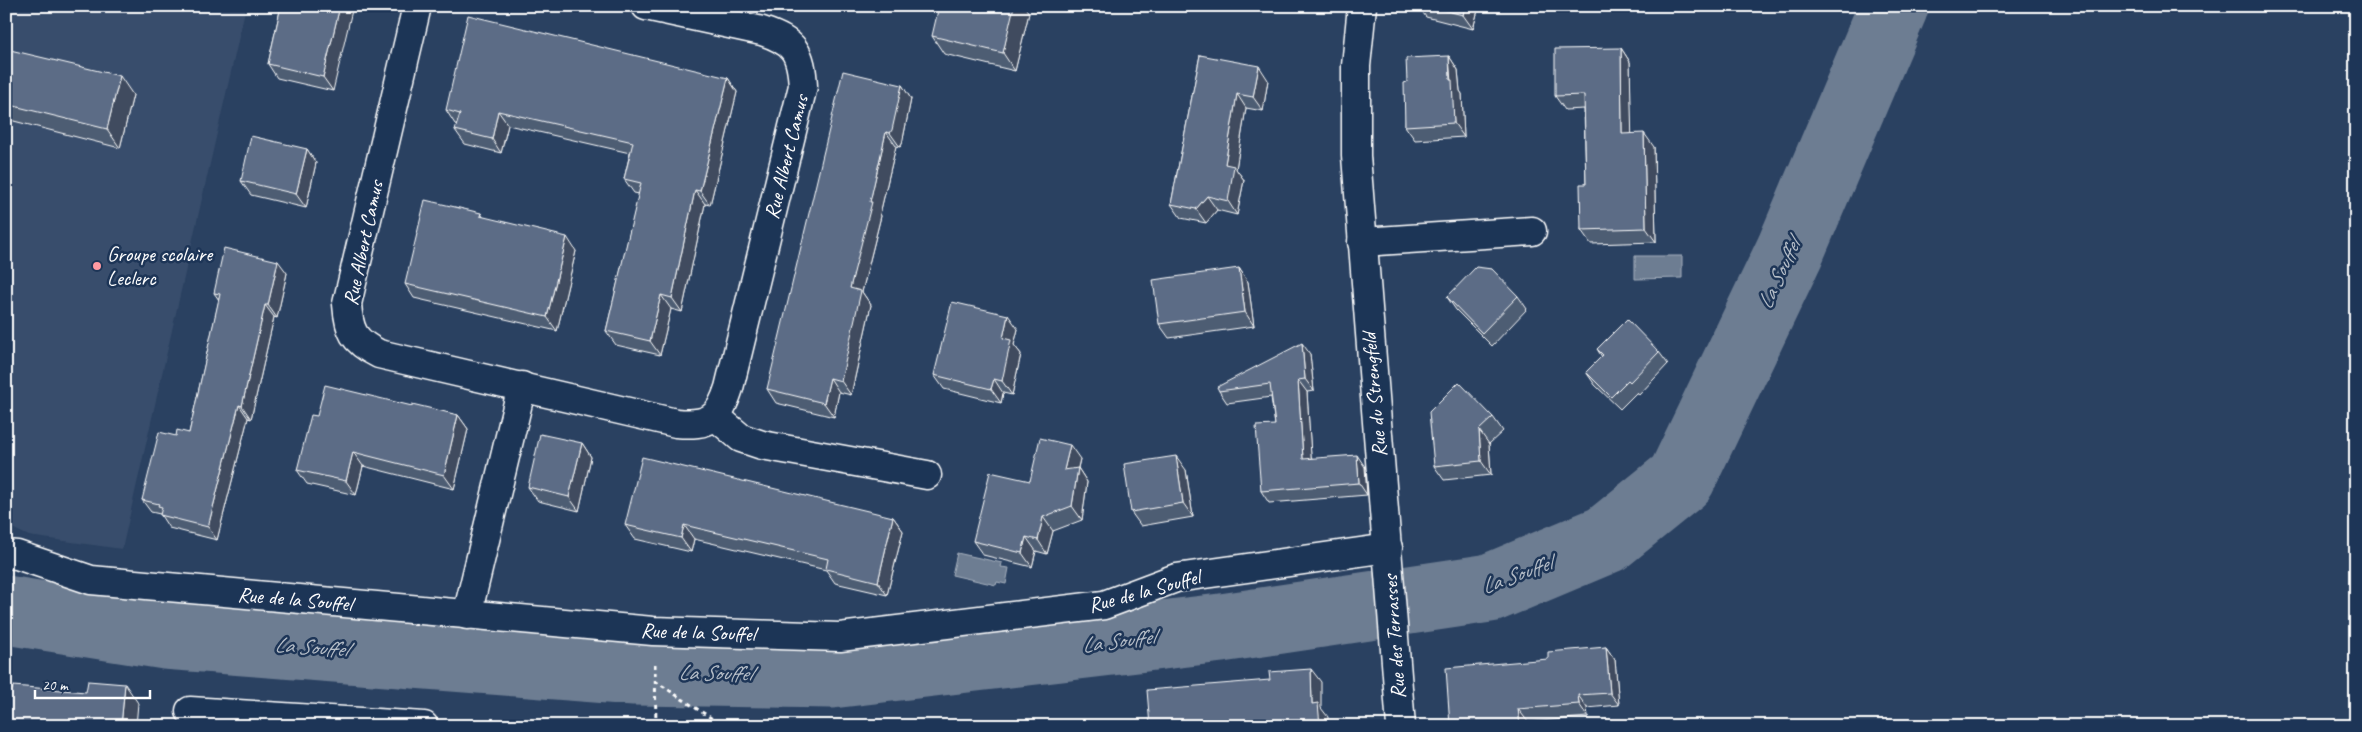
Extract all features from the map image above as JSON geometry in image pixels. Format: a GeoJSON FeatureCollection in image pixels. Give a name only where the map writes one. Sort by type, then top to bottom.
{"type":"FeatureCollection","features":[{"type":"Feature","properties":{"kind":"street","name":"Rue Albert Camus"},"geometry":{"type":"LineString","coordinates":[[417,6],[347,304],[348,321],[353,336],[364,346],[379,354],[676,423],[700,424],[716,416],[730,388],[803,86],[802,70],[800,56],[790,44],[780,37],[762,31],[646,6]]}},
{"type":"Feature","properties":{"kind":"street","name":"Rue du Strengfeld"},"geometry":{"type":"LineString","coordinates":[[1362,6],[1358,41],[1355,110],[1362,242],[1388,548]]}},
{"type":"Feature","properties":{"kind":"street"},"geometry":{"type":"LineString","coordinates":[[1362,242],[1532,231]]}},
{"type":"Feature","properties":{"kind":"street"},"geometry":{"type":"LineString","coordinates":[[467,615],[522,386]]}},
{"type":"Feature","properties":{"kind":"street"},"geometry":{"type":"LineString","coordinates":[[716,416],[741,438],[762,444],[927,475]]}},
{"type":"Feature","properties":{"kind":"street","name":"Rue des Terrasses"},"geometry":{"type":"LineString","coordinates":[[1388,548],[1393,638],[1401,726]]}},
{"type":"Feature","properties":{"kind":"street","name":"Rue de la Souffel"},"geometry":{"type":"LineString","coordinates":[[6,554],[17,555],[91,580],[653,631],[840,637],[1104,605],[1176,578],[1388,548]]}},
{"type":"Feature","properties":{"kind":"street"},"geometry":{"type":"LineString","coordinates":[[190,711],[424,726]]}},
{"type":"Feature","properties":{"kind":"path"},"geometry":{"type":"LineString","coordinates":[[656,726],[655,680],[722,726]]}},
{"type":"Feature","properties":{"kind":"shaded area","name":"Groupe scolaire Leclerc"},"geometry":{"type":"Polygon","coordinates":[[[6,6],[246,6],[122,549],[29,536],[6,525],[6,6]]]}},
{"type":"Feature","properties":{"kind":"shaded area"},"geometry":{"type":"Polygon","coordinates":[[[1635,256],[1682,256],[1682,278],[1635,279],[1635,256]]]}},
{"type":"Feature","properties":{"kind":"shaded area"},"geometry":{"type":"Polygon","coordinates":[[[957,553],[1002,563],[1001,567],[1009,568],[1006,584],[997,582],[996,585],[952,575],[957,553]]]}},
{"type":"Feature","properties":{"kind":"building"},"geometry":{"type":"Polygon","coordinates":[[[281,6],[340,6],[323,77],[268,64],[281,6]]]}},
{"type":"Feature","properties":{"kind":"building"},"geometry":{"type":"Polygon","coordinates":[[[939,6],[1014,6],[1003,53],[932,36],[939,6]]]}},
{"type":"Feature","properties":{"kind":"building"},"geometry":{"type":"Polygon","coordinates":[[[1427,6],[1465,6],[1463,15],[1427,6]]]}},
{"type":"Feature","properties":{"kind":"building"},"geometry":{"type":"Polygon","coordinates":[[[468,15],[728,78],[700,191],[695,190],[672,298],[661,295],[650,341],[606,331],[641,183],[624,179],[633,142],[498,111],[492,139],[455,130],[460,114],[446,110],[468,15]]]}},
{"type":"Feature","properties":{"kind":"building"},"geometry":{"type":"Polygon","coordinates":[[[1621,48],[1622,134],[1644,133],[1646,228],[1581,230],[1580,184],[1586,184],[1584,95],[1555,96],[1555,49],[1621,48]]]}},
{"type":"Feature","properties":{"kind":"building"},"geometry":{"type":"Polygon","coordinates":[[[6,49],[120,76],[107,129],[6,104],[6,49]]]}},
{"type":"Feature","properties":{"kind":"building"},"geometry":{"type":"Polygon","coordinates":[[[1200,55],[1259,66],[1253,97],[1237,94],[1225,164],[1234,166],[1228,201],[1207,196],[1196,209],[1171,204],[1200,55]]]}},
{"type":"Feature","properties":{"kind":"building"},"geometry":{"type":"Polygon","coordinates":[[[1449,56],[1454,123],[1405,126],[1404,83],[1407,82],[1406,58],[1449,56]]]}},
{"type":"Feature","properties":{"kind":"building"},"geometry":{"type":"Polygon","coordinates":[[[843,71],[902,85],[892,130],[890,133],[886,132],[870,202],[872,202],[850,288],[861,291],[841,381],[830,378],[824,403],[767,389],[843,71]]]}},
{"type":"Feature","properties":{"kind":"building"},"geometry":{"type":"Polygon","coordinates":[[[251,136],[307,149],[296,194],[241,181],[251,136]]]}},
{"type":"Feature","properties":{"kind":"building"},"geometry":{"type":"Polygon","coordinates":[[[425,200],[481,213],[480,216],[567,237],[547,317],[405,284],[425,200]]]}},
{"type":"Feature","properties":{"kind":"building"},"geometry":{"type":"Polygon","coordinates":[[[224,248],[278,261],[268,305],[265,305],[242,406],[239,405],[208,527],[160,515],[162,507],[158,506],[159,504],[142,500],[159,432],[176,436],[177,430],[189,433],[220,294],[214,293],[224,248]]]}},
{"type":"Feature","properties":{"kind":"building"},"geometry":{"type":"Polygon","coordinates":[[[1476,267],[1492,269],[1518,296],[1482,333],[1447,297],[1476,267]]]}},
{"type":"Feature","properties":{"kind":"building"},"geometry":{"type":"Polygon","coordinates":[[[1239,268],[1245,312],[1159,324],[1153,280],[1239,268]]]}},
{"type":"Feature","properties":{"kind":"building"},"geometry":{"type":"Polygon","coordinates":[[[952,302],[1008,315],[1003,338],[1011,340],[1002,381],[994,379],[991,389],[934,375],[952,302]]]}},
{"type":"Feature","properties":{"kind":"building"},"geometry":{"type":"Polygon","coordinates":[[[1627,319],[1659,352],[1630,382],[1628,380],[1611,397],[1586,372],[1603,355],[1597,349],[1627,319]]]}},
{"type":"Feature","properties":{"kind":"building"},"geometry":{"type":"Polygon","coordinates":[[[1302,343],[1305,379],[1298,380],[1303,459],[1357,455],[1359,483],[1261,491],[1256,426],[1275,425],[1270,384],[1219,391],[1217,387],[1302,343]]]}},
{"type":"Feature","properties":{"kind":"building"},"geometry":{"type":"Polygon","coordinates":[[[1459,382],[1493,417],[1479,430],[1481,461],[1434,466],[1429,412],[1459,382]]]}},
{"type":"Feature","properties":{"kind":"building"},"geometry":{"type":"Polygon","coordinates":[[[325,385],[458,415],[444,475],[353,452],[346,481],[297,470],[311,415],[317,416],[325,385]]]}},
{"type":"Feature","properties":{"kind":"building"},"geometry":{"type":"Polygon","coordinates":[[[540,434],[582,443],[569,497],[528,487],[540,434]]]}},
{"type":"Feature","properties":{"kind":"building"},"geometry":{"type":"Polygon","coordinates":[[[1040,438],[1070,445],[1064,470],[1078,468],[1072,506],[1043,517],[1038,540],[1026,537],[1022,553],[973,541],[990,472],[1030,481],[1040,438]]]}},
{"type":"Feature","properties":{"kind":"building"},"geometry":{"type":"Polygon","coordinates":[[[1176,456],[1183,503],[1131,512],[1124,464],[1176,456]]]}},
{"type":"Feature","properties":{"kind":"building"},"geometry":{"type":"Polygon","coordinates":[[[642,457],[893,517],[878,582],[826,569],[828,559],[684,525],[681,538],[625,525],[642,457]]]}},
{"type":"Feature","properties":{"kind":"building"},"geometry":{"type":"Polygon","coordinates":[[[1606,647],[1610,693],[1578,695],[1579,704],[1518,709],[1520,725],[1450,726],[1446,668],[1548,659],[1548,652],[1606,647]]]}},
{"type":"Feature","properties":{"kind":"building"},"geometry":{"type":"Polygon","coordinates":[[[1311,669],[1312,704],[1318,703],[1320,726],[1150,726],[1147,690],[1270,680],[1269,672],[1311,669]]]}},
{"type":"Feature","properties":{"kind":"building"},"geometry":{"type":"Polygon","coordinates":[[[88,681],[125,684],[121,726],[6,726],[6,690],[12,690],[13,686],[86,692],[88,681]]]}},
{"type":"Feature","properties":{"kind":"building"},"geometry":{"type":"Polygon","coordinates":[[[186,723],[231,726],[185,726],[186,723]]]}},
{"type":"Feature","properties":{"kind":"waterway","name":"La Souffel"},"geometry":{"type":"LineString","coordinates":[[6,610],[165,635],[635,671],[831,674],[1221,628],[1490,588],[1607,539],[1681,479],[1790,251],[1894,6]]}},
{"type":"Feature","properties":{"kind":"place","name":"Groupe scolaire Leclerc"},"geometry":{"type":"Point","coordinates":[97,266]}}]}
